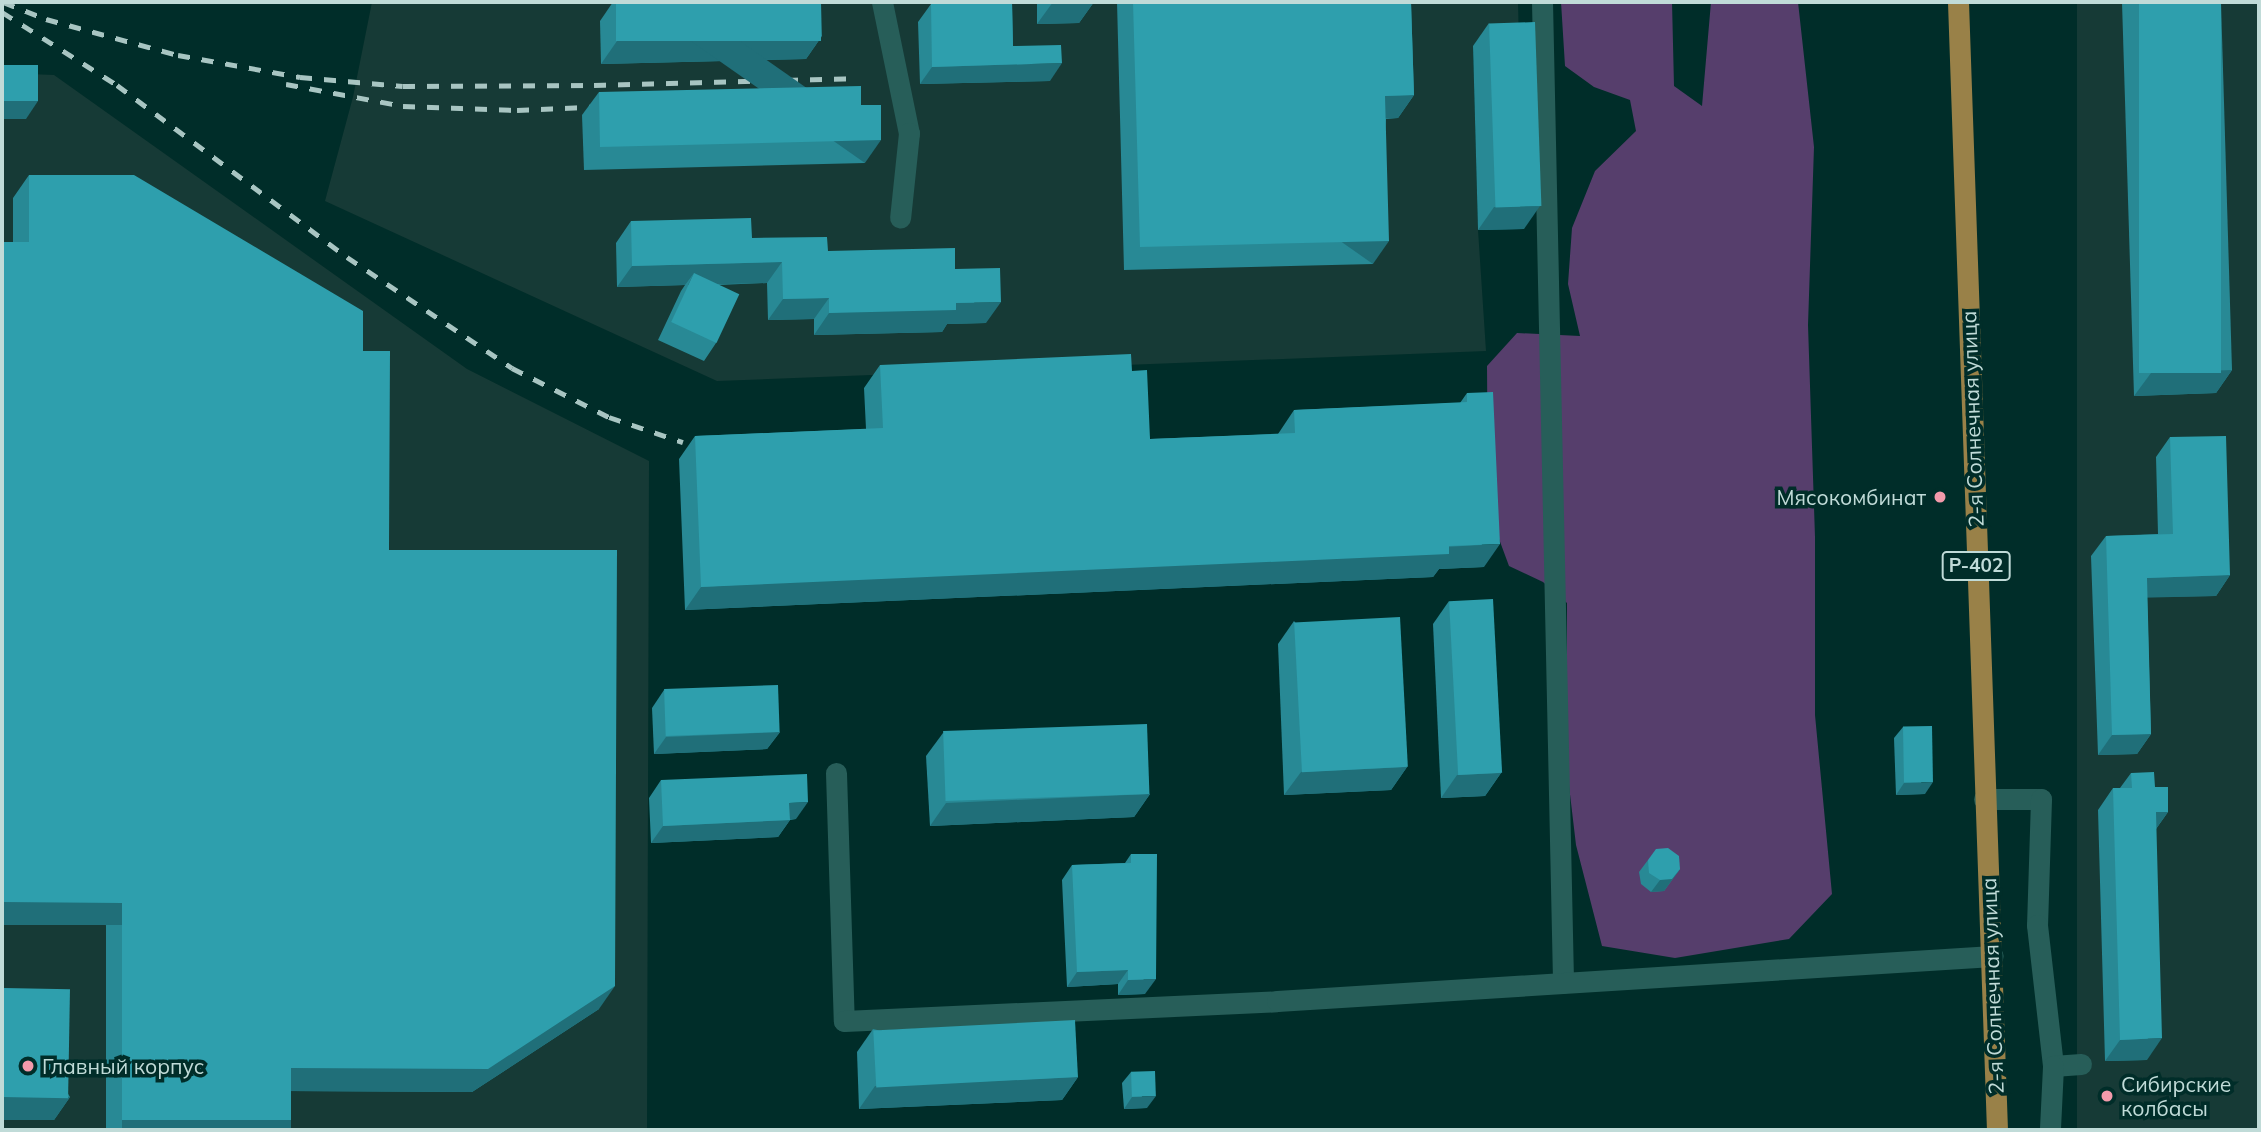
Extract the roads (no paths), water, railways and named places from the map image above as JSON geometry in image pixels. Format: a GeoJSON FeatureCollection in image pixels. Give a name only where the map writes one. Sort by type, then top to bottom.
{"type":"FeatureCollection","features":[{"type":"Feature","properties":{"kind":"main road","name":"2-я Солнечная улица"},"geometry":{"type":"LineString","coordinates":[[1958,2],[1997,1130]]}},
{"type":"Feature","properties":{"kind":"lane"},"geometry":{"type":"LineString","coordinates":[[883,2],[909,133],[900,218]]}},
{"type":"Feature","properties":{"kind":"lane"},"geometry":{"type":"LineString","coordinates":[[1542,2],[1563,983]]}},
{"type":"Feature","properties":{"kind":"lane"},"geometry":{"type":"LineString","coordinates":[[836,773],[844,1021],[1277,1001],[1993,956]]}},
{"type":"Feature","properties":{"kind":"lane"},"geometry":{"type":"LineString","coordinates":[[1984,799],[2041,799],[2037,925],[2053,1066],[2050,1128]]}},
{"type":"Feature","properties":{"kind":"lane"},"geometry":{"type":"LineString","coordinates":[[2053,1066],[2081,1064]]}},
{"type":"Feature","properties":{"kind":"railway"},"geometry":{"type":"LineString","coordinates":[[3,2],[46,19],[178,55],[300,77],[403,86],[594,85],[854,78]]}},
{"type":"Feature","properties":{"kind":"railway"},"geometry":{"type":"LineString","coordinates":[[2,12],[117,85],[347,257],[512,368],[609,417],[683,442]]}},
{"type":"Feature","properties":{"kind":"railway"},"geometry":{"type":"LineString","coordinates":[[286,84],[403,106],[517,110],[609,106]]}},
{"type":"Feature","properties":{"kind":"place","name":"Мясокомбинат"},"geometry":{"type":"Point","coordinates":[1940,497]}},
{"type":"Feature","properties":{"kind":"place","name":"Главный корпус"},"geometry":{"type":"Point","coordinates":[28,1066]}},
{"type":"Feature","properties":{"kind":"place","name":"Сибирские колбасы"},"geometry":{"type":"Point","coordinates":[2107,1096]}}]}
